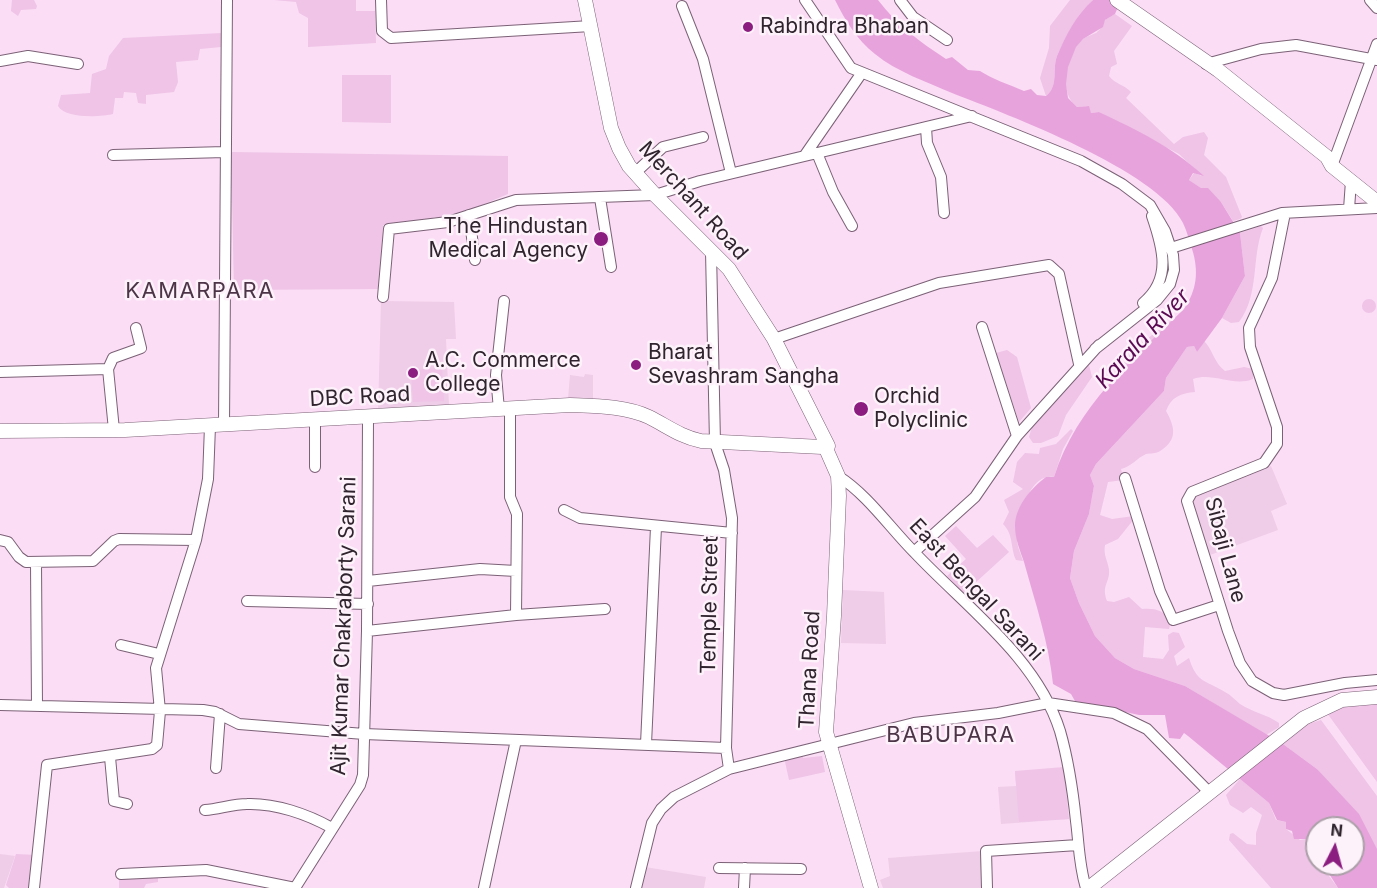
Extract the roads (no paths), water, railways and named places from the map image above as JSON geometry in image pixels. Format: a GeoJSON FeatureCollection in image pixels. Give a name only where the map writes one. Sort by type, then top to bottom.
{"type":"FeatureCollection","features":[{"type":"Feature","properties":{"kind":"street"},"geometry":{"type":"LineString","coordinates":[[34,888],[47,765],[110,757],[155,748],[160,711],[156,676],[159,654],[196,540],[217,425],[227,0]]}},
{"type":"Feature","properties":{"kind":"street"},"geometry":{"type":"LineString","coordinates":[[381,0],[382,31],[391,38],[591,26]]}},
{"type":"Feature","properties":{"kind":"street","name":"Merchant Road"},"geometry":{"type":"LineString","coordinates":[[585,0],[611,128],[619,148],[635,173],[729,269],[774,339],[818,426],[826,448]]}},
{"type":"Feature","properties":{"kind":"street"},"geometry":{"type":"LineString","coordinates":[[805,0],[818,28],[851,68],[861,74],[1081,161],[1142,197],[1161,223],[1174,247],[1174,270],[1167,290],[1095,349]]}},
{"type":"Feature","properties":{"kind":"street"},"geometry":{"type":"LineString","coordinates":[[900,0],[913,16],[947,40]]}},
{"type":"Feature","properties":{"kind":"street"},"geometry":{"type":"LineString","coordinates":[[1370,0],[1377,8]]}},
{"type":"Feature","properties":{"kind":"street"},"geometry":{"type":"LineString","coordinates":[[1120,3],[1206,64],[1213,76],[1304,150],[1321,163],[1332,166],[1377,202]]}},
{"type":"Feature","properties":{"kind":"street"},"geometry":{"type":"LineString","coordinates":[[682,6],[703,59],[731,173]]}},
{"type":"Feature","properties":{"kind":"street"},"geometry":{"type":"LineString","coordinates":[[1332,166],[1374,60],[1377,44]]}},
{"type":"Feature","properties":{"kind":"street"},"geometry":{"type":"LineString","coordinates":[[1206,64],[1261,49],[1296,45],[1322,48],[1374,60]]}},
{"type":"Feature","properties":{"kind":"street"},"geometry":{"type":"LineString","coordinates":[[0,61],[28,56],[78,64]]}},
{"type":"Feature","properties":{"kind":"street"},"geometry":{"type":"LineString","coordinates":[[805,155],[861,74]]}},
{"type":"Feature","properties":{"kind":"street"},"geometry":{"type":"LineString","coordinates":[[383,297],[389,229],[448,222],[516,200],[655,195],[731,173],[972,116]]}},
{"type":"Feature","properties":{"kind":"street"},"geometry":{"type":"LineString","coordinates":[[926,127],[927,143],[941,177],[944,213]]}},
{"type":"Feature","properties":{"kind":"street"},"geometry":{"type":"LineString","coordinates":[[635,173],[663,147],[703,137]]}},
{"type":"Feature","properties":{"kind":"street"},"geometry":{"type":"LineString","coordinates":[[113,155],[225,152]]}},
{"type":"Feature","properties":{"kind":"street"},"geometry":{"type":"LineString","coordinates":[[817,153],[833,192],[852,226]]}},
{"type":"Feature","properties":{"kind":"street"},"geometry":{"type":"LineString","coordinates":[[1349,209],[1351,181]]}},
{"type":"Feature","properties":{"kind":"street"},"geometry":{"type":"LineString","coordinates":[[914,552],[975,497],[1017,436],[1079,364],[1150,297],[1161,281],[1164,268],[1161,249],[1152,217],[1142,197]]}},
{"type":"Feature","properties":{"kind":"street"},"geometry":{"type":"LineString","coordinates":[[600,198],[611,267]]}},
{"type":"Feature","properties":{"kind":"street"},"geometry":{"type":"LineString","coordinates":[[1174,247],[1283,213],[1377,208]]}},
{"type":"Feature","properties":{"kind":"street","name":"Sibaji Lane"},"geometry":{"type":"LineString","coordinates":[[1283,213],[1272,278],[1249,328],[1250,347],[1277,427],[1277,444],[1264,463],[1192,492],[1188,498],[1219,605],[1239,663],[1252,681],[1263,689],[1284,695],[1345,683],[1377,680]]}},
{"type":"Feature","properties":{"kind":"street"},"geometry":{"type":"LineString","coordinates":[[469,215],[475,260]]}},
{"type":"Feature","properties":{"kind":"street","name":"Temple Street"},"geometry":{"type":"LineString","coordinates":[[711,251],[715,443],[728,487],[732,533],[726,748],[729,769]]}},
{"type":"Feature","properties":{"kind":"street"},"geometry":{"type":"LineString","coordinates":[[774,339],[939,283],[1049,265],[1059,274],[1079,364]]}},
{"type":"Feature","properties":{"kind":"street"},"geometry":{"type":"LineString","coordinates":[[504,301],[496,375],[504,410],[510,497],[517,514],[516,615]]}},
{"type":"Feature","properties":{"kind":"street"},"geometry":{"type":"LineString","coordinates":[[982,327],[1017,436]]}},
{"type":"Feature","properties":{"kind":"street"},"geometry":{"type":"LineString","coordinates":[[114,430],[108,369],[113,358],[141,348],[136,328]]}},
{"type":"Feature","properties":{"kind":"street"},"geometry":{"type":"LineString","coordinates":[[0,372],[108,369]]}},
{"type":"Feature","properties":{"kind":"street","name":"DBC Road"},"geometry":{"type":"LineString","coordinates":[[0,431],[114,430],[368,418],[570,405],[623,409],[648,416],[688,438],[715,443],[826,448]]}},
{"type":"Feature","properties":{"kind":"street","name":"Ajit Kumar Chakraborty Sarani"},"geometry":{"type":"LineString","coordinates":[[295,888],[361,782],[368,631],[368,418]]}},
{"type":"Feature","properties":{"kind":"street"},"geometry":{"type":"LineString","coordinates":[[315,420],[315,467]]}},
{"type":"Feature","properties":{"kind":"street"},"geometry":{"type":"LineString","coordinates":[[803,446],[814,438],[818,426]]}},
{"type":"Feature","properties":{"kind":"street","name":"Thana Road"},"geometry":{"type":"LineString","coordinates":[[826,448],[838,476],[835,605],[826,720],[828,744],[871,888]]}},
{"type":"Feature","properties":{"kind":"street","name":"East Bengal Sarani"},"geometry":{"type":"LineString","coordinates":[[838,476],[854,486],[914,552],[1008,647],[1041,690],[1062,742],[1078,845],[1088,888]]}},
{"type":"Feature","properties":{"kind":"street"},"geometry":{"type":"LineString","coordinates":[[1125,478],[1160,591],[1173,620],[1219,605]]}},
{"type":"Feature","properties":{"kind":"street"},"geometry":{"type":"LineString","coordinates":[[564,510],[580,518],[732,533]]}},
{"type":"Feature","properties":{"kind":"street"},"geometry":{"type":"LineString","coordinates":[[646,744],[656,527]]}},
{"type":"Feature","properties":{"kind":"street"},"geometry":{"type":"LineString","coordinates":[[0,540],[8,542],[22,560],[36,563],[93,561],[110,543],[120,539],[196,540]]}},
{"type":"Feature","properties":{"kind":"street"},"geometry":{"type":"LineString","coordinates":[[36,563],[37,706]]}},
{"type":"Feature","properties":{"kind":"street"},"geometry":{"type":"LineString","coordinates":[[368,581],[485,569],[516,571]]}},
{"type":"Feature","properties":{"kind":"street"},"geometry":{"type":"LineString","coordinates":[[247,602],[368,604]]}},
{"type":"Feature","properties":{"kind":"street"},"geometry":{"type":"LineString","coordinates":[[368,631],[516,615],[605,609]]}},
{"type":"Feature","properties":{"kind":"street"},"geometry":{"type":"LineString","coordinates":[[121,645],[159,654]]}},
{"type":"Feature","properties":{"kind":"street"},"geometry":{"type":"LineString","coordinates":[[1088,888],[1198,809],[1212,788],[1286,732],[1316,705],[1330,697],[1352,691],[1377,690]]}},
{"type":"Feature","properties":{"kind":"street"},"geometry":{"type":"LineString","coordinates":[[1286,732],[1342,700],[1377,698]]}},
{"type":"Feature","properties":{"kind":"street"},"geometry":{"type":"LineString","coordinates":[[636,888],[650,828],[661,809],[674,797],[729,769],[914,723],[1048,703],[1104,711],[1131,720],[1154,735],[1212,788]]}},
{"type":"Feature","properties":{"kind":"street"},"geometry":{"type":"LineString","coordinates":[[0,705],[160,711],[203,710],[220,714],[239,724],[364,734],[726,748]]}},
{"type":"Feature","properties":{"kind":"street"},"geometry":{"type":"LineString","coordinates":[[216,768],[220,714]]}},
{"type":"Feature","properties":{"kind":"street"},"geometry":{"type":"LineString","coordinates":[[484,888],[516,740]]}},
{"type":"Feature","properties":{"kind":"street"},"geometry":{"type":"LineString","coordinates":[[110,757],[114,801],[127,804]]}},
{"type":"Feature","properties":{"kind":"street"},"geometry":{"type":"LineString","coordinates":[[205,810],[244,803],[260,804],[316,819],[332,828]]}},
{"type":"Feature","properties":{"kind":"street"},"geometry":{"type":"LineString","coordinates":[[987,888],[986,851],[1078,845]]}},
{"type":"Feature","properties":{"kind":"street"},"geometry":{"type":"LineString","coordinates":[[719,868],[801,869]]}},
{"type":"Feature","properties":{"kind":"street"},"geometry":{"type":"LineString","coordinates":[[744,888],[746,868]]}},
{"type":"Feature","properties":{"kind":"street"},"geometry":{"type":"LineString","coordinates":[[122,874],[206,870],[295,888]]}},
{"type":"Feature","properties":{"kind":"place","name":"Rabindra Bhaban"},"geometry":{"type":"Point","coordinates":[748,27]}},
{"type":"Feature","properties":{"kind":"place","name":"The Hindustan Medical Agency"},"geometry":{"type":"Point","coordinates":[601,239]}},
{"type":"Feature","properties":{"kind":"place","name":"Bharat Sevashram Sangha"},"geometry":{"type":"Point","coordinates":[636,365]}},
{"type":"Feature","properties":{"kind":"place","name":"A.C. Commerce College"},"geometry":{"type":"Point","coordinates":[413,373]}},
{"type":"Feature","properties":{"kind":"place","name":"Orchid Polyclinic"},"geometry":{"type":"Point","coordinates":[861,409]}},
{"type":"Feature","properties":{"kind":"district","name":"KAMARPARA"},"geometry":{"type":"Point","coordinates":[200,291]}},
{"type":"Feature","properties":{"kind":"district","name":"BABUPARA"},"geometry":{"type":"Point","coordinates":[951,735]}},
{"type":"Feature","properties":{"kind":"water label","name":"Karala River"},"geometry":{"type":"Point","coordinates":[1143,339]}}]}
